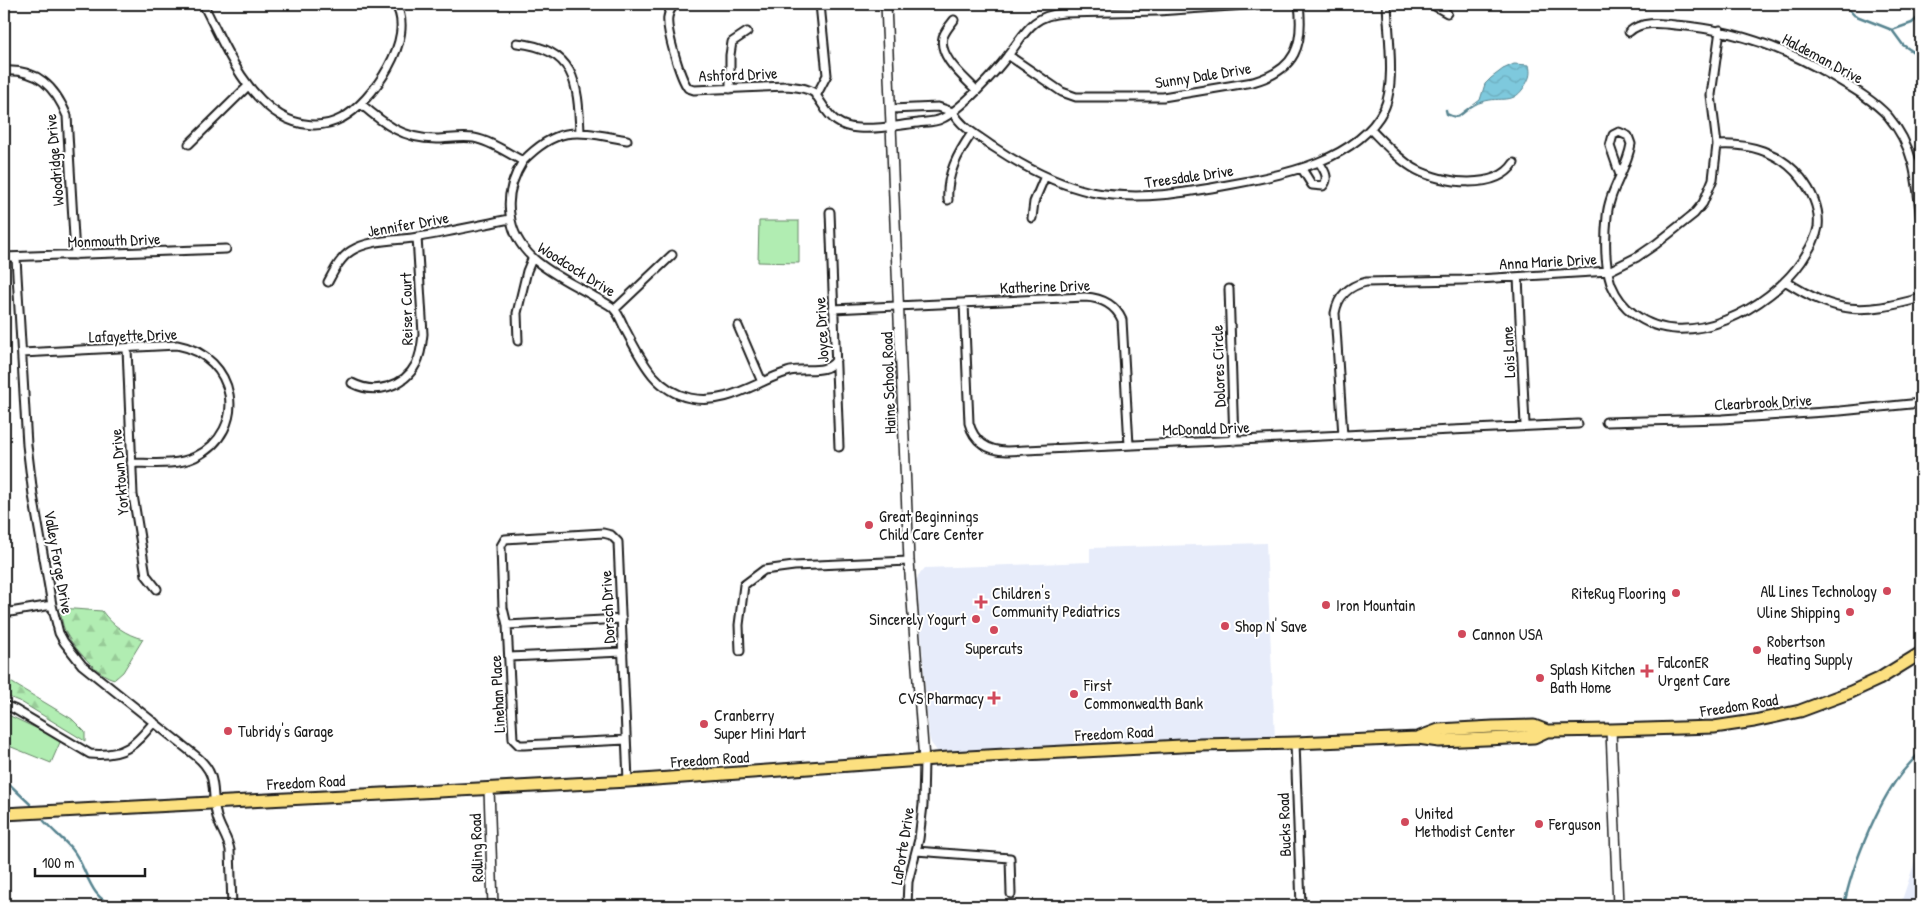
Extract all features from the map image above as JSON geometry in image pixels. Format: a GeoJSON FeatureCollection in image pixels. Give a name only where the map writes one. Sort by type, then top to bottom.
{"type":"FeatureCollection","features":[{"type":"Feature","properties":{"kind":"main road","name":"Freedom Road"},"geometry":{"type":"LineString","coordinates":[[4,814],[628,781],[924,760],[1201,745],[1418,738],[1438,730],[1534,726],[1548,731],[1714,727],[1774,717],[1815,706],[1879,679],[1921,654]]}},
{"type":"Feature","properties":{"kind":"street"},"geometry":{"type":"LineString","coordinates":[[203,4],[248,87],[279,115],[293,122],[306,125],[330,123],[348,114],[361,104],[383,76],[399,42],[401,19],[395,4]]}},
{"type":"Feature","properties":{"kind":"street","name":"Ashford Drive"},"geometry":{"type":"LineString","coordinates":[[675,4],[670,9],[668,28],[684,83],[688,88],[694,90],[787,86],[808,89],[816,96]]}},
{"type":"Feature","properties":{"kind":"street"},"geometry":{"type":"LineString","coordinates":[[820,4],[827,75],[816,96],[830,116],[844,126],[859,128],[892,127],[940,120],[960,108],[1008,55],[1028,28],[1036,21],[1051,14],[1158,11],[1261,4]]}},
{"type":"Feature","properties":{"kind":"street","name":"Haine School Road"},"geometry":{"type":"LineString","coordinates":[[886,4],[900,305],[909,561],[924,760]]}},
{"type":"Feature","properties":{"kind":"street","name":"Sunny Dale Drive"},"geometry":{"type":"LineString","coordinates":[[1008,55],[1062,92],[1076,97],[1177,96],[1262,79],[1281,68],[1291,59],[1297,48],[1301,30],[1299,4]]}},
{"type":"Feature","properties":{"kind":"street","name":"Treesdale Drive"},"geometry":{"type":"LineString","coordinates":[[952,112],[962,125],[972,133],[1023,165],[1045,176],[1090,191],[1119,196],[1150,196],[1200,190],[1282,175],[1319,162],[1347,146],[1370,129],[1384,108],[1390,87],[1388,4]]}},
{"type":"Feature","properties":{"kind":"street"},"geometry":{"type":"LineString","coordinates":[[1431,4],[1447,13]]}},
{"type":"Feature","properties":{"kind":"street"},"geometry":{"type":"LineString","coordinates":[[954,20],[944,36],[944,50],[952,65],[976,90]]}},
{"type":"Feature","properties":{"kind":"street","name":"Haldeman Drive"},"geometry":{"type":"LineString","coordinates":[[1629,32],[1634,27],[1642,24],[1679,25],[1720,30],[1762,42],[1800,58],[1851,87],[1875,104],[1887,116],[1900,134],[1913,161],[1919,187],[1921,223]]}},
{"type":"Feature","properties":{"kind":"street","name":"Anna Marie Drive"},"geometry":{"type":"LineString","coordinates":[[1343,436],[1335,317],[1338,302],[1348,289],[1366,282],[1518,277],[1609,271],[1637,257],[1694,214],[1703,203],[1712,185],[1716,169],[1717,144],[1711,95],[1720,30]]}},
{"type":"Feature","properties":{"kind":"street"},"geometry":{"type":"LineString","coordinates":[[730,88],[732,42],[747,32]]}},
{"type":"Feature","properties":{"kind":"street"},"geometry":{"type":"LineString","coordinates":[[517,43],[544,48],[561,59],[570,71],[579,103],[580,132]]}},
{"type":"Feature","properties":{"kind":"street","name":"Woodridge Drive"},"geometry":{"type":"LineString","coordinates":[[4,71],[22,71],[38,78],[58,96],[65,110],[67,116],[75,255]]}},
{"type":"Feature","properties":{"kind":"street"},"geometry":{"type":"LineString","coordinates":[[189,144],[248,87]]}},
{"type":"Feature","properties":{"kind":"street"},"geometry":{"type":"LineString","coordinates":[[361,104],[386,125],[410,136],[432,139],[476,138],[523,160],[541,144],[563,134],[580,132],[627,140]]}},
{"type":"Feature","properties":{"kind":"street"},"geometry":{"type":"LineString","coordinates":[[891,108],[938,107],[952,112]]}},
{"type":"Feature","properties":{"kind":"street"},"geometry":{"type":"LineString","coordinates":[[1370,129],[1415,169],[1451,180],[1472,182],[1493,179],[1506,171],[1514,163]]}},
{"type":"Feature","properties":{"kind":"street"},"geometry":{"type":"LineString","coordinates":[[1620,175],[1610,142],[1613,134],[1619,132],[1628,136],[1631,144],[1607,214],[1607,260],[1611,284],[1631,312],[1650,324],[1676,329],[1701,326],[1738,315],[1765,299],[1785,281],[1806,255],[1817,232],[1817,208],[1809,189],[1796,173],[1779,158],[1744,145],[1717,144]]}},
{"type":"Feature","properties":{"kind":"street"},"geometry":{"type":"LineString","coordinates":[[948,200],[950,174],[964,144],[972,133]]}},
{"type":"Feature","properties":{"kind":"street","name":"Woodcock Drive"},"geometry":{"type":"LineString","coordinates":[[523,160],[516,172],[510,194],[512,229],[520,245],[532,259],[614,309],[646,368],[654,378],[670,390],[691,398],[712,399],[734,394],[790,370],[827,368],[836,360]]}},
{"type":"Feature","properties":{"kind":"street"},"geometry":{"type":"LineString","coordinates":[[1302,169],[1312,185],[1323,186],[1326,175],[1319,162]]}},
{"type":"Feature","properties":{"kind":"street"},"geometry":{"type":"LineString","coordinates":[[1032,218],[1034,202],[1045,176]]}},
{"type":"Feature","properties":{"kind":"street","name":"Joyce Drive"},"geometry":{"type":"LineString","coordinates":[[830,212],[839,447]]}},
{"type":"Feature","properties":{"kind":"street","name":"Jennifer Drive"},"geometry":{"type":"LineString","coordinates":[[328,282],[339,262],[352,250],[387,241],[417,237],[510,218]]}},
{"type":"Feature","properties":{"kind":"street","name":"Reiser Court"},"geometry":{"type":"LineString","coordinates":[[352,383],[369,389],[388,387],[410,374],[417,363],[422,348],[423,334],[417,237]]}},
{"type":"Feature","properties":{"kind":"street","name":"Monmouth Drive"},"geometry":{"type":"LineString","coordinates":[[4,257],[226,249]]}},
{"type":"Feature","properties":{"kind":"street"},"geometry":{"type":"LineString","coordinates":[[614,309],[672,255]]}},
{"type":"Feature","properties":{"kind":"street","name":"Valley Forge Drive"},"geometry":{"type":"LineString","coordinates":[[16,258],[27,445],[33,495],[52,605],[59,633],[72,654],[82,665],[196,756],[209,769],[212,777],[214,802],[218,819],[230,850],[232,906]]}},
{"type":"Feature","properties":{"kind":"street"},"geometry":{"type":"LineString","coordinates":[[518,341],[517,312],[526,271],[532,259]]}},
{"type":"Feature","properties":{"kind":"street","name":"Lois Lane"},"geometry":{"type":"LineString","coordinates":[[1518,277],[1525,425]]}},
{"type":"Feature","properties":{"kind":"street"},"geometry":{"type":"LineString","coordinates":[[1785,281],[1819,301],[1847,308],[1864,310],[1879,308],[1921,298]]}},
{"type":"Feature","properties":{"kind":"street","name":"Dolores Circle"},"geometry":{"type":"LineString","coordinates":[[1229,289],[1234,441]]}},
{"type":"Feature","properties":{"kind":"street","name":"Katherine Drive"},"geometry":{"type":"LineString","coordinates":[[833,309],[1085,297],[1098,298],[1113,306],[1122,320],[1129,445]]}},
{"type":"Feature","properties":{"kind":"street","name":"McDonald Drive"},"geometry":{"type":"LineString","coordinates":[[964,303],[967,413],[971,429],[978,441],[988,448],[1000,451],[1578,424]]}},
{"type":"Feature","properties":{"kind":"street"},"geometry":{"type":"LineString","coordinates":[[738,326],[762,382]]}},
{"type":"Feature","properties":{"kind":"street","name":"Lafayette Drive"},"geometry":{"type":"LineString","coordinates":[[22,353],[177,345],[204,354],[224,376],[227,385],[229,405],[218,439],[197,456],[183,462],[130,463]]}},
{"type":"Feature","properties":{"kind":"street","name":"Yorktown Drive"},"geometry":{"type":"LineString","coordinates":[[126,348],[133,495],[146,575],[157,589]]}},
{"type":"Feature","properties":{"kind":"street","name":"Clearbrook Drive"},"geometry":{"type":"LineString","coordinates":[[1606,422],[1722,419],[1921,403]]}},
{"type":"Feature","properties":{"kind":"street","name":"Dorsch Drive"},"geometry":{"type":"LineString","coordinates":[[511,538],[603,533],[611,535],[618,542],[628,781]]}},
{"type":"Feature","properties":{"kind":"street","name":"Linehan Place"},"geometry":{"type":"LineString","coordinates":[[511,538],[505,539],[501,546],[503,608],[507,625],[513,739],[519,745],[626,740]]}},
{"type":"Feature","properties":{"kind":"street"},"geometry":{"type":"LineString","coordinates":[[740,651],[739,625],[744,585],[764,570],[794,566],[909,561]]}},
{"type":"Feature","properties":{"kind":"street"},"geometry":{"type":"LineString","coordinates":[[4,613],[52,605]]}},
{"type":"Feature","properties":{"kind":"street"},"geometry":{"type":"LineString","coordinates":[[507,625],[622,619]]}},
{"type":"Feature","properties":{"kind":"street"},"geometry":{"type":"LineString","coordinates":[[509,657],[623,652]]}},
{"type":"Feature","properties":{"kind":"street"},"geometry":{"type":"LineString","coordinates":[[4,705],[90,754],[114,753],[127,750],[142,737],[154,722]]}},
{"type":"Feature","properties":{"kind":"street"},"geometry":{"type":"LineString","coordinates":[[1611,730],[1618,906]]}},
{"type":"Feature","properties":{"kind":"street","name":"Bucks Road"},"geometry":{"type":"LineString","coordinates":[[1295,743],[1301,906]]}},
{"type":"Feature","properties":{"kind":"street","name":"LaPorte Drive"},"geometry":{"type":"LineString","coordinates":[[907,906],[908,882],[919,839],[923,805],[924,760]]}},
{"type":"Feature","properties":{"kind":"street","name":"Rolling Road"},"geometry":{"type":"LineString","coordinates":[[489,789],[493,906]]}},
{"type":"Feature","properties":{"kind":"street"},"geometry":{"type":"LineString","coordinates":[[916,852],[1010,858],[1012,894]]}},
{"type":"Feature","properties":{"kind":"shaded area"},"geometry":{"type":"Polygon","coordinates":[[[1266,543],[1275,739],[942,752],[937,751],[931,743],[917,580],[925,568],[1090,562],[1090,548],[1266,543]]]}},
{"type":"Feature","properties":{"kind":"shaded area"},"geometry":{"type":"Polygon","coordinates":[[[1921,843],[1921,906],[1900,906],[1921,843]]]}},
{"type":"Feature","properties":{"kind":"green space"},"geometry":{"type":"Polygon","coordinates":[[[759,221],[799,221],[799,263],[758,262],[759,221]]]}},
{"type":"Feature","properties":{"kind":"green space"},"geometry":{"type":"Polygon","coordinates":[[[60,608],[102,611],[120,629],[143,639],[123,672],[115,679],[101,673],[74,645],[65,631],[60,608]]]}},
{"type":"Feature","properties":{"kind":"green space"},"geometry":{"type":"Polygon","coordinates":[[[4,678],[72,719],[85,732],[85,741],[21,702],[4,695],[4,678]]]}},
{"type":"Feature","properties":{"kind":"green space"},"geometry":{"type":"Polygon","coordinates":[[[6,714],[61,740],[51,763],[4,744],[4,718],[6,714]]]}},
{"type":"Feature","properties":{"kind":"water"},"geometry":{"type":"Polygon","coordinates":[[[1514,64],[1529,65],[1530,73],[1526,84],[1516,96],[1507,99],[1489,100],[1478,103],[1468,109],[1480,100],[1485,84],[1491,78],[1514,64]]]}},
{"type":"Feature","properties":{"kind":"waterway"},"geometry":{"type":"LineString","coordinates":[[1844,4],[1854,15],[1892,30],[1903,45],[1915,53],[1921,53]]}},
{"type":"Feature","properties":{"kind":"waterway"},"geometry":{"type":"LineString","coordinates":[[1892,30],[1912,23],[1921,15]]}},
{"type":"Feature","properties":{"kind":"waterway"},"geometry":{"type":"LineString","coordinates":[[1446,110],[1447,114],[1457,117],[1468,109]]}},
{"type":"Feature","properties":{"kind":"waterway"},"geometry":{"type":"LineString","coordinates":[[1844,906],[1852,874],[1874,820],[1891,788],[1921,751]]}},
{"type":"Feature","properties":{"kind":"waterway"},"geometry":{"type":"LineString","coordinates":[[4,781],[30,804]]}},
{"type":"Feature","properties":{"kind":"waterway"},"geometry":{"type":"LineString","coordinates":[[44,821],[72,849],[89,882],[99,896],[115,906]]}},
{"type":"Feature","properties":{"kind":"place","name":"Great Beginnings Child Care Center"},"geometry":{"type":"Point","coordinates":[869,525]}},
{"type":"Feature","properties":{"kind":"place","name":"All Lines Technology"},"geometry":{"type":"Point","coordinates":[1887,591]}},
{"type":"Feature","properties":{"kind":"place","name":"RiteRug Flooring"},"geometry":{"type":"Point","coordinates":[1676,593]}},
{"type":"Feature","properties":{"kind":"place","name":"Children's Community Pediatrics"},"geometry":{"type":"Point","coordinates":[981,602]}},
{"type":"Feature","properties":{"kind":"place","name":"Iron Mountain"},"geometry":{"type":"Point","coordinates":[1326,605]}},
{"type":"Feature","properties":{"kind":"place","name":"Uline Shipping"},"geometry":{"type":"Point","coordinates":[1850,612]}},
{"type":"Feature","properties":{"kind":"place","name":"Sincerely Yogurt"},"geometry":{"type":"Point","coordinates":[976,619]}},
{"type":"Feature","properties":{"kind":"place","name":"Shop N' Save"},"geometry":{"type":"Point","coordinates":[1225,626]}},
{"type":"Feature","properties":{"kind":"place","name":"Supercuts"},"geometry":{"type":"Point","coordinates":[994,630]}},
{"type":"Feature","properties":{"kind":"place","name":"Cannon USA"},"geometry":{"type":"Point","coordinates":[1462,634]}},
{"type":"Feature","properties":{"kind":"place","name":"Robertson Heating Supply"},"geometry":{"type":"Point","coordinates":[1757,650]}},
{"type":"Feature","properties":{"kind":"place","name":"FalconER Urgent Care"},"geometry":{"type":"Point","coordinates":[1647,671]}},
{"type":"Feature","properties":{"kind":"place","name":"Splash Kitchen Bath Home"},"geometry":{"type":"Point","coordinates":[1540,678]}},
{"type":"Feature","properties":{"kind":"place","name":"First Commonwealth Bank"},"geometry":{"type":"Point","coordinates":[1074,694]}},
{"type":"Feature","properties":{"kind":"place","name":"CVS Pharmacy"},"geometry":{"type":"Point","coordinates":[994,698]}},
{"type":"Feature","properties":{"kind":"place","name":"Cranberry Super Mini Mart"},"geometry":{"type":"Point","coordinates":[704,724]}},
{"type":"Feature","properties":{"kind":"place","name":"Tubridy's Garage"},"geometry":{"type":"Point","coordinates":[228,731]}},
{"type":"Feature","properties":{"kind":"place","name":"United Methodist Center"},"geometry":{"type":"Point","coordinates":[1405,822]}},
{"type":"Feature","properties":{"kind":"place","name":"Ferguson"},"geometry":{"type":"Point","coordinates":[1539,824]}}]}
